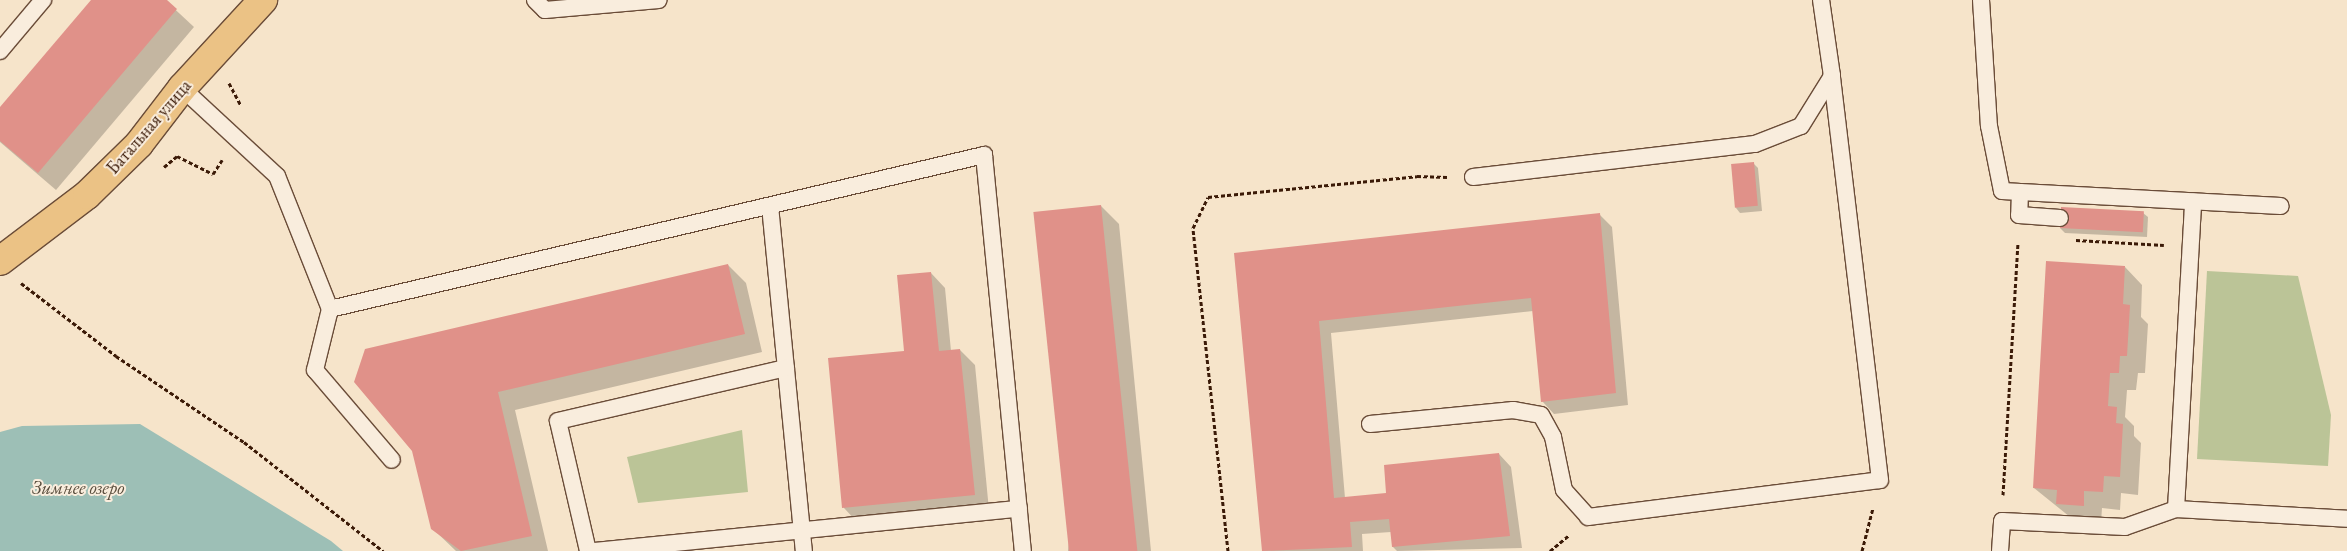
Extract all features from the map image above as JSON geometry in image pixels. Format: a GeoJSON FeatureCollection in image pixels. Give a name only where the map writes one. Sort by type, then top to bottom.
{"type":"FeatureCollection","features":[{"type":"Feature","properties":{"kind":"main road","name":"Батальная улица"},"geometry":{"type":"LineString","coordinates":[[6,260],[87,196],[139,144],[182,88],[263,0]]}},
{"type":"Feature","properties":{"kind":"lane"},"geometry":{"type":"LineString","coordinates":[[0,51],[43,0]]}},
{"type":"Feature","properties":{"kind":"lane"},"geometry":{"type":"LineString","coordinates":[[535,0],[545,10],[659,0]]}},
{"type":"Feature","properties":{"kind":"lane"},"geometry":{"type":"LineString","coordinates":[[1370,424],[1513,410],[1541,415],[1553,437],[1564,490],[1588,517],[1880,480],[1832,76],[1821,0]]}},
{"type":"Feature","properties":{"kind":"lane"},"geometry":{"type":"LineString","coordinates":[[1981,0],[1990,136],[2002,191],[2281,206]]}},
{"type":"Feature","properties":{"kind":"lane"},"geometry":{"type":"LineString","coordinates":[[1473,177],[1755,144],[1801,126],[1832,76]]}},
{"type":"Feature","properties":{"kind":"lane"},"geometry":{"type":"LineString","coordinates":[[182,88],[277,176],[330,309],[315,370],[392,460]]}},
{"type":"Feature","properties":{"kind":"lane"},"geometry":{"type":"LineString","coordinates":[[330,309],[984,155],[1023,551]]}},
{"type":"Feature","properties":{"kind":"lane"},"geometry":{"type":"LineString","coordinates":[[2020,192],[2019,215],[2060,218]]}},
{"type":"Feature","properties":{"kind":"lane"},"geometry":{"type":"LineString","coordinates":[[2176,509],[2193,202]]}},
{"type":"Feature","properties":{"kind":"lane"},"geometry":{"type":"LineString","coordinates":[[770,206],[804,551]]}},
{"type":"Feature","properties":{"kind":"lane"},"geometry":{"type":"LineString","coordinates":[[588,551],[558,421],[786,368]]}},
{"type":"Feature","properties":{"kind":"lane"},"geometry":{"type":"LineString","coordinates":[[595,551],[1019,509]]}},
{"type":"Feature","properties":{"kind":"lane"},"geometry":{"type":"LineString","coordinates":[[2000,551],[2002,521],[2125,527],[2176,509],[2347,519]]}},
{"type":"Feature","properties":{"kind":"path"},"geometry":{"type":"LineString","coordinates":[[1228,551],[1193,228],[1208,198],[1417,176],[1473,177]]}},
{"type":"Feature","properties":{"kind":"path"},"geometry":{"type":"LineString","coordinates":[[2002,521],[2019,215]]}},
{"type":"Feature","properties":{"kind":"path"},"geometry":{"type":"LineString","coordinates":[[2066,239],[2190,246]]}},
{"type":"Feature","properties":{"kind":"path"},"geometry":{"type":"LineString","coordinates":[[6,260],[116,356],[244,442],[383,551]]}},
{"type":"Feature","properties":{"kind":"path"},"geometry":{"type":"LineString","coordinates":[[1862,551],[1880,480]]}},
{"type":"Feature","properties":{"kind":"green space"},"geometry":{"type":"Polygon","coordinates":[[[2207,271],[2298,276],[2331,415],[2328,466],[2197,459],[2207,271]]]}},
{"type":"Feature","properties":{"kind":"green space"},"geometry":{"type":"Polygon","coordinates":[[[742,430],[748,492],[638,503],[627,457],[742,430]]]}},
{"type":"Feature","properties":{"kind":"water","name":"Зимнее озеро"},"geometry":{"type":"Polygon","coordinates":[[[140,424],[331,541],[343,551],[0,551],[0,432],[22,426],[140,424]]]}},
{"type":"Feature","properties":{"kind":"building"},"geometry":{"type":"Polygon","coordinates":[[[91,0],[167,0],[177,9],[38,173],[0,141],[0,107],[91,0]]]}},
{"type":"Feature","properties":{"kind":"building"},"geometry":{"type":"Polygon","coordinates":[[[1754,162],[1758,206],[1735,208],[1731,164],[1754,162]]]}},
{"type":"Feature","properties":{"kind":"building"},"geometry":{"type":"Polygon","coordinates":[[[1101,205],[1137,551],[1069,551],[1033,212],[1101,205]]]}},
{"type":"Feature","properties":{"kind":"building"},"geometry":{"type":"Polygon","coordinates":[[[2061,207],[2144,211],[2143,232],[2060,228],[2061,207]]]}},
{"type":"Feature","properties":{"kind":"building"},"geometry":{"type":"Polygon","coordinates":[[[1600,213],[1616,393],[1541,402],[1531,298],[1319,321],[1334,498],[1386,493],[1384,465],[1499,453],[1510,536],[1392,547],[1389,519],[1350,522],[1352,547],[1262,551],[1234,253],[1600,213]]]}},
{"type":"Feature","properties":{"kind":"building"},"geometry":{"type":"Polygon","coordinates":[[[2046,261],[2125,266],[2123,304],[2130,305],[2127,356],[2120,356],[2119,373],[2110,373],[2108,406],[2117,407],[2116,423],[2123,424],[2120,477],[2104,476],[2103,492],[2084,491],[2084,506],[2056,504],[2057,490],[2033,488],[2046,261]]]}},
{"type":"Feature","properties":{"kind":"building"},"geometry":{"type":"Polygon","coordinates":[[[728,264],[745,334],[498,392],[532,536],[461,551],[431,529],[412,451],[354,382],[365,349],[728,264]]]}},
{"type":"Feature","properties":{"kind":"building"},"geometry":{"type":"Polygon","coordinates":[[[931,272],[939,351],[960,349],[975,495],[842,508],[828,358],[904,351],[897,275],[931,272]]]}}]}
